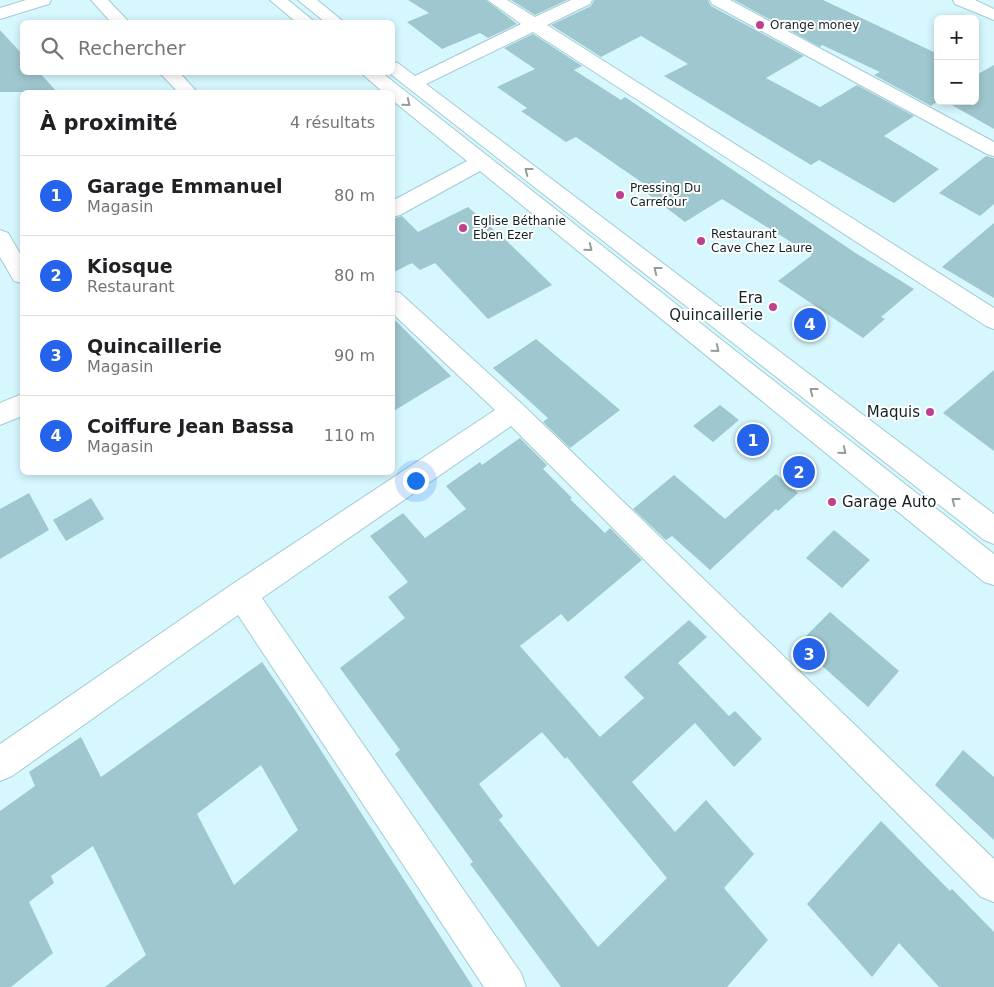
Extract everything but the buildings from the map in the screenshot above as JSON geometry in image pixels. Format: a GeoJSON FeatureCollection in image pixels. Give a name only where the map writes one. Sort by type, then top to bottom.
{"type":"FeatureCollection","features":[{"type":"Feature","properties":{"kind":"street"},"geometry":{"type":"LineString","coordinates":[[0,14],[43,0]]}},
{"type":"Feature","properties":{"kind":"street"},"geometry":{"type":"LineString","coordinates":[[99,0],[118,20]]}},
{"type":"Feature","properties":{"kind":"street"},"geometry":{"type":"LineString","coordinates":[[278,0],[303,20]]}},
{"type":"Feature","properties":{"kind":"street"},"geometry":{"type":"LineString","coordinates":[[306,0],[332,20]]}},
{"type":"Feature","properties":{"kind":"street"},"geometry":{"type":"LineString","coordinates":[[496,0],[994,320]]}},
{"type":"Feature","properties":{"kind":"street"},"geometry":{"type":"LineString","coordinates":[[414,83],[533,23],[584,0]]}},
{"type":"Feature","properties":{"kind":"street"},"geometry":{"type":"LineString","coordinates":[[718,0],[994,150]]}},
{"type":"Feature","properties":{"kind":"street"},"geometry":{"type":"LineString","coordinates":[[962,0],[994,15]]}},
{"type":"Feature","properties":{"kind":"street"},"geometry":{"type":"LineString","coordinates":[[395,69],[994,531]]}},
{"type":"Feature","properties":{"kind":"street"},"geometry":{"type":"LineString","coordinates":[[171,75],[186,90]]}},
{"type":"Feature","properties":{"kind":"street"},"geometry":{"type":"LineString","coordinates":[[373,75],[391,90]]}},
{"type":"Feature","properties":{"kind":"street"},"geometry":{"type":"LineString","coordinates":[[395,93],[994,572]]}},
{"type":"Feature","properties":{"kind":"street"},"geometry":{"type":"LineString","coordinates":[[395,208],[481,162]]}},
{"type":"Feature","properties":{"kind":"street"},"geometry":{"type":"LineString","coordinates":[[0,238],[20,272]]}},
{"type":"Feature","properties":{"kind":"street"},"geometry":{"type":"LineString","coordinates":[[395,302],[513,411],[994,884]]}},
{"type":"Feature","properties":{"kind":"street"},"geometry":{"type":"LineString","coordinates":[[0,415],[20,405]]}},
{"type":"Feature","properties":{"kind":"street"},"geometry":{"type":"LineString","coordinates":[[0,764],[242,595],[513,411]]}},
{"type":"Feature","properties":{"kind":"street"},"geometry":{"type":"LineString","coordinates":[[242,595],[507,987]]}},
{"type":"Feature","properties":{"kind":"place","name":"Orange money"},"geometry":{"type":"Point","coordinates":[760,25]}},
{"type":"Feature","properties":{"kind":"place","name":"Pressing Du Carrefour"},"geometry":{"type":"Point","coordinates":[620,195]}},
{"type":"Feature","properties":{"kind":"place","name":"Eglise Béthanie Eben Ezer"},"geometry":{"type":"Point","coordinates":[463,228]}},
{"type":"Feature","properties":{"kind":"place","name":"Restaurant Cave Chez Laure"},"geometry":{"type":"Point","coordinates":[701,241]}},
{"type":"Feature","properties":{"kind":"place","name":"Era Quincaillerie"},"geometry":{"type":"Point","coordinates":[773,307]}},
{"type":"Feature","properties":{"kind":"place","name":"Coiffure Jean Bassa"},"geometry":{"type":"Point","coordinates":[810,324]}},
{"type":"Feature","properties":{"kind":"place","name":"Maquis"},"geometry":{"type":"Point","coordinates":[930,412]}},
{"type":"Feature","properties":{"kind":"place","name":"Garage Emmanuel"},"geometry":{"type":"Point","coordinates":[753,440]}},
{"type":"Feature","properties":{"kind":"place","name":"Kiosque"},"geometry":{"type":"Point","coordinates":[799,472]}},
{"type":"Feature","properties":{"kind":"place","name":"Garage Auto"},"geometry":{"type":"Point","coordinates":[832,502]}},
{"type":"Feature","properties":{"kind":"place","name":"Quincaillerie"},"geometry":{"type":"Point","coordinates":[809,654]}}]}
